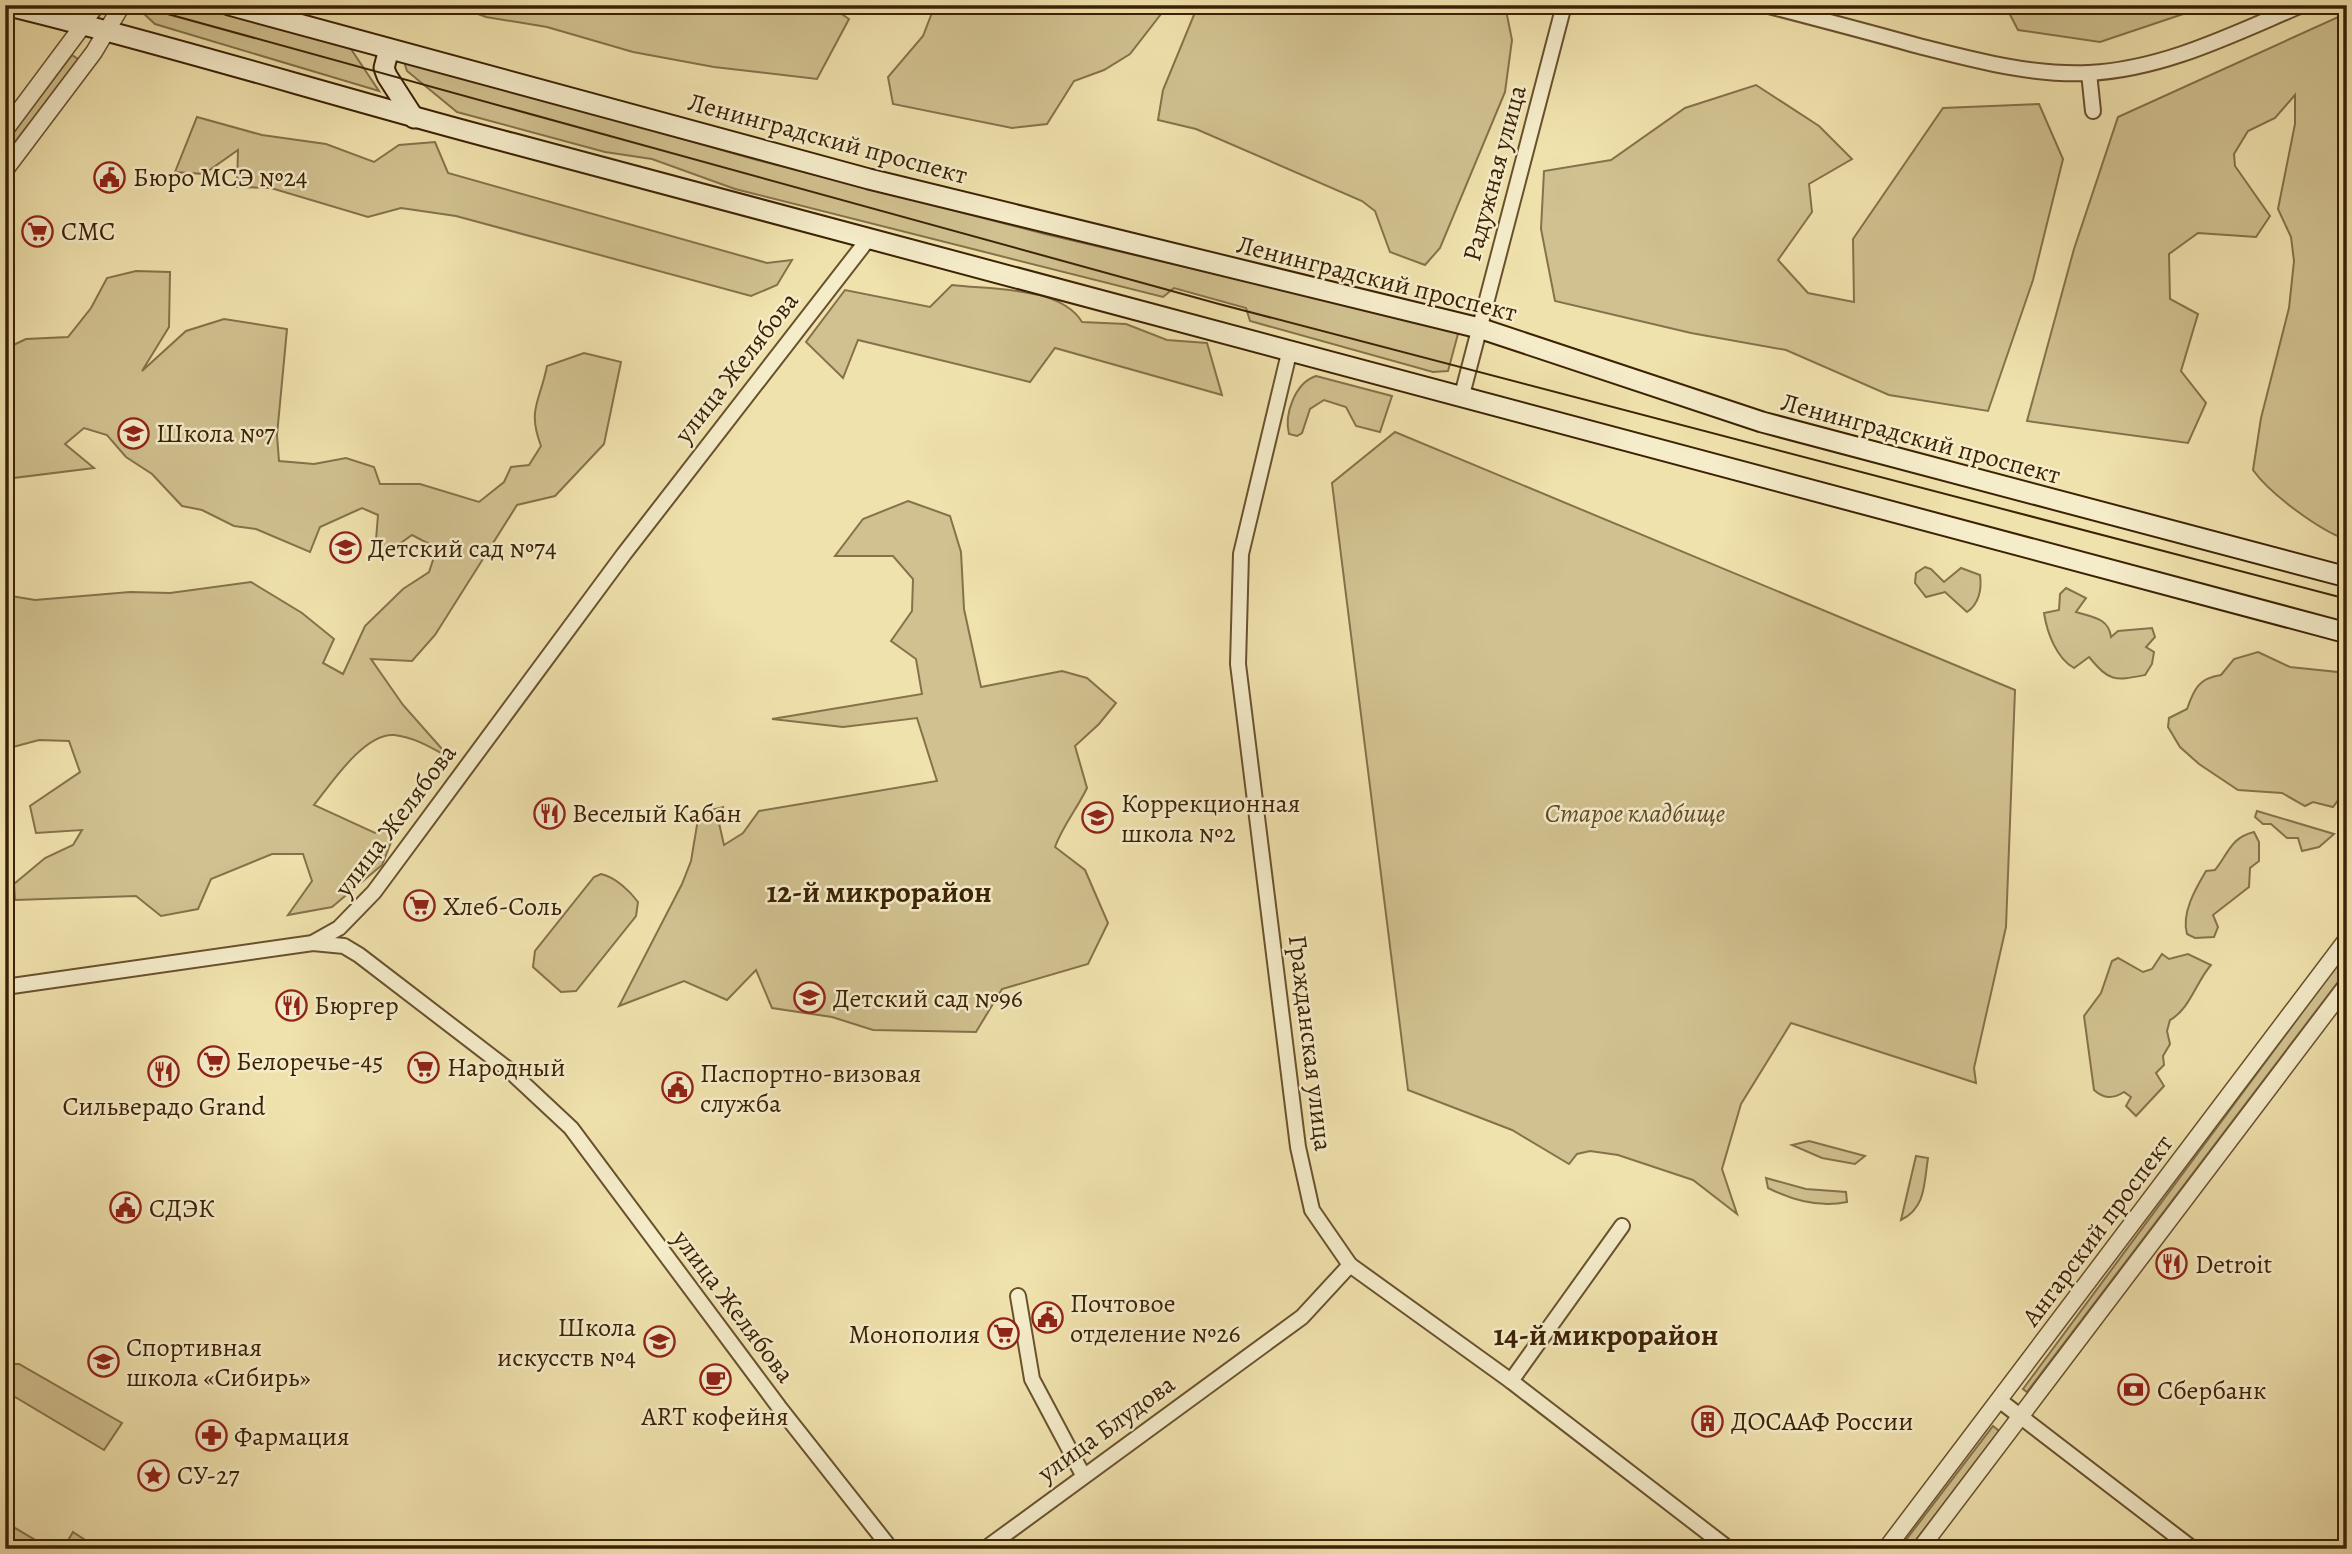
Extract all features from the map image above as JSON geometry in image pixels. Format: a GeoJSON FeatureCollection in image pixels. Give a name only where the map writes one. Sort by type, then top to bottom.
{"type":"FeatureCollection","features":[{"type":"Feature","properties":{"kind":"main road"},"geometry":{"type":"LineString","coordinates":[[5,5],[108,30],[414,118],[1462,395],[2342,634]]}},
{"type":"Feature","properties":{"kind":"main road","name":"Ленинградский проспект"},"geometry":{"type":"LineString","coordinates":[[229,5],[869,179],[1479,328],[1762,422],[2347,577]]}},
{"type":"Feature","properties":{"kind":"main road"},"geometry":{"type":"LineString","coordinates":[[389,49],[384,68],[414,118]]}},
{"type":"Feature","properties":{"kind":"street"},"geometry":{"type":"LineString","coordinates":[[5,130],[97,5]]}},
{"type":"Feature","properties":{"kind":"street"},"geometry":{"type":"LineString","coordinates":[[5,170],[108,30],[122,5]]}},
{"type":"Feature","properties":{"kind":"street","name":"Радужная улица"},"geometry":{"type":"LineString","coordinates":[[1462,395],[1564,5]]}},
{"type":"Feature","properties":{"kind":"street"},"geometry":{"type":"LineString","coordinates":[[1765,5],[1965,58],[2043,72],[2089,73],[2129,67],[2197,50],[2302,5]]}},
{"type":"Feature","properties":{"kind":"street"},"geometry":{"type":"LineString","coordinates":[[2089,73],[2093,111]]}},
{"type":"Feature","properties":{"kind":"street","name":"улица Желябова"},"geometry":{"type":"LineString","coordinates":[[313,943],[339,928],[362,907],[624,554],[869,238]]}},
{"type":"Feature","properties":{"kind":"street","name":"Гражданская улица"},"geometry":{"type":"LineString","coordinates":[[1290,349],[1241,554],[1238,664],[1298,1147],[1312,1210],[1350,1265],[1511,1381],[1729,1549]]}},
{"type":"Feature","properties":{"kind":"street"},"geometry":{"type":"LineString","coordinates":[[359,955],[347,935],[362,907]]}},
{"type":"Feature","properties":{"kind":"street","name":"Ангарский проспект"},"geometry":{"type":"LineString","coordinates":[[1886,1549],[2347,939]]}},
{"type":"Feature","properties":{"kind":"street"},"geometry":{"type":"LineString","coordinates":[[5,986],[313,943]]}},
{"type":"Feature","properties":{"kind":"street","name":"улица Желябова"},"geometry":{"type":"LineString","coordinates":[[313,943],[338,944],[359,955],[509,1070],[571,1128],[779,1407],[891,1549]]}},
{"type":"Feature","properties":{"kind":"street","name":"Ангарский проспект"},"geometry":{"type":"LineString","coordinates":[[1920,1549],[2347,985]]}},
{"type":"Feature","properties":{"kind":"street"},"geometry":{"type":"LineString","coordinates":[[1511,1381],[1622,1226]]}},
{"type":"Feature","properties":{"kind":"street","name":"улица Блудова"},"geometry":{"type":"LineString","coordinates":[[985,1549],[1302,1317],[1350,1265]]}},
{"type":"Feature","properties":{"kind":"street"},"geometry":{"type":"LineString","coordinates":[[1018,1296],[1032,1379],[1083,1475]]}},
{"type":"Feature","properties":{"kind":"street"},"geometry":{"type":"LineString","coordinates":[[1999,1401],[2193,1549]]}},
{"type":"Feature","properties":{"kind":"green space"},"geometry":{"type":"Polygon","coordinates":[[[145,5],[204,5],[351,49],[379,91],[155,24],[143,13],[145,5]]]}},
{"type":"Feature","properties":{"kind":"green space"},"geometry":{"type":"Polygon","coordinates":[[[454,5],[828,5],[849,19],[817,79],[714,67],[633,52],[547,27],[486,17],[454,5]]]}},
{"type":"Feature","properties":{"kind":"green space"},"geometry":{"type":"Polygon","coordinates":[[[935,5],[1168,5],[1130,54],[1104,70],[1074,81],[1047,124],[1012,128],[893,104],[888,77],[923,36],[935,5]]]}},
{"type":"Feature","properties":{"kind":"green space"},"geometry":{"type":"Polygon","coordinates":[[[1198,5],[1505,5],[1512,40],[1505,92],[1440,248],[1425,265],[1390,252],[1375,211],[1362,201],[1196,129],[1158,120],[1163,90],[1198,5]]]}},
{"type":"Feature","properties":{"kind":"green space"},"geometry":{"type":"Polygon","coordinates":[[[2005,5],[2210,5],[2100,42],[2018,30],[2005,5]]]}},
{"type":"Feature","properties":{"kind":"green space"},"geometry":{"type":"Polygon","coordinates":[[[2347,13],[2347,540],[2296,510],[2271,490],[2253,470],[2261,418],[2289,308],[2294,261],[2291,237],[2278,209],[2295,124],[2295,95],[2275,118],[2248,131],[2234,154],[2235,166],[2270,216],[2256,237],[2198,233],[2169,254],[2170,299],[2198,314],[2181,371],[2206,403],[2188,443],[2027,421],[2074,249],[2118,117],[2347,13]]]}},
{"type":"Feature","properties":{"kind":"green space"},"geometry":{"type":"Polygon","coordinates":[[[72,55],[78,59],[5,155],[5,143],[72,55]]]}},
{"type":"Feature","properties":{"kind":"green space"},"geometry":{"type":"Polygon","coordinates":[[[408,61],[757,160],[1045,234],[1451,329],[1458,334],[1448,371],[1433,372],[1250,321],[1246,308],[1174,288],[1163,297],[735,189],[652,159],[605,152],[457,112],[407,71],[405,65],[408,61]]]}},
{"type":"Feature","properties":{"kind":"green space"},"geometry":{"type":"Polygon","coordinates":[[[1756,85],[1819,126],[1852,159],[1809,184],[1812,212],[1778,260],[1808,293],[1854,302],[1853,239],[1943,108],[2039,104],[2063,159],[2033,280],[1988,411],[1889,395],[1786,350],[1691,333],[1555,301],[1541,229],[1544,171],[1611,160],[1685,108],[1756,85]]]}},
{"type":"Feature","properties":{"kind":"green space"},"geometry":{"type":"Polygon","coordinates":[[[197,117],[262,135],[326,144],[374,162],[399,145],[435,142],[448,173],[767,263],[792,260],[777,285],[751,296],[456,216],[401,208],[368,217],[271,188],[237,187],[238,150],[204,174],[175,172],[197,117]]]}},
{"type":"Feature","properties":{"kind":"green space"},"geometry":{"type":"Polygon","coordinates":[[[136,271],[170,272],[169,327],[142,371],[186,331],[224,319],[287,329],[277,435],[279,461],[314,464],[346,458],[374,467],[380,484],[420,484],[479,502],[504,482],[511,467],[529,465],[541,446],[535,414],[547,366],[584,353],[621,362],[604,444],[555,496],[517,505],[435,635],[412,661],[371,659],[403,705],[450,758],[409,738],[394,735],[383,737],[360,751],[329,785],[314,805],[375,833],[400,820],[382,865],[332,907],[288,915],[312,881],[303,854],[272,854],[211,879],[198,909],[161,916],[136,896],[15,900],[14,884],[45,858],[73,845],[82,830],[36,833],[30,806],[80,772],[69,741],[39,740],[13,747],[5,720],[5,595],[35,600],[130,592],[170,593],[251,582],[302,613],[334,639],[323,663],[343,674],[365,626],[403,589],[429,572],[437,548],[412,535],[384,555],[376,540],[378,515],[362,508],[320,527],[310,552],[256,529],[234,526],[202,510],[182,506],[152,474],[126,457],[107,435],[84,428],[65,444],[94,468],[5,479],[5,349],[26,339],[68,337],[91,308],[107,278],[136,271]]]}},
{"type":"Feature","properties":{"kind":"green space"},"geometry":{"type":"Polygon","coordinates":[[[952,285],[1005,289],[1042,296],[1072,310],[1082,322],[1126,324],[1167,340],[1207,343],[1222,395],[1055,348],[1030,382],[858,340],[843,378],[806,342],[845,290],[930,307],[952,285]]]}},
{"type":"Feature","properties":{"kind":"green space"},"geometry":{"type":"Polygon","coordinates":[[[1316,376],[1392,396],[1380,432],[1356,426],[1346,407],[1324,400],[1310,409],[1302,433],[1297,436],[1289,434],[1288,417],[1293,400],[1302,385],[1316,376]]]}},
{"type":"Feature","properties":{"kind":"green space","name":"Старое кладбище"},"geometry":{"type":"Polygon","coordinates":[[[1395,432],[2015,690],[2006,927],[1974,1068],[1976,1083],[1791,1023],[1741,1104],[1722,1169],[1737,1214],[1693,1180],[1618,1155],[1590,1151],[1577,1154],[1569,1164],[1512,1130],[1408,1090],[1332,483],[1395,432]]]}},
{"type":"Feature","properties":{"kind":"green space"},"geometry":{"type":"Polygon","coordinates":[[[908,501],[950,516],[961,552],[964,609],[981,687],[1062,671],[1087,678],[1116,703],[1099,724],[1075,746],[1087,788],[1055,847],[1085,870],[1108,923],[1088,964],[1002,989],[976,1032],[873,1030],[832,1017],[772,1008],[756,970],[727,1000],[684,981],[619,1006],[682,884],[691,861],[699,813],[723,807],[719,823],[724,845],[743,833],[759,811],[937,781],[917,718],[843,727],[772,719],[922,694],[916,659],[891,641],[912,611],[913,579],[893,556],[835,556],[863,519],[908,501]]]}},
{"type":"Feature","properties":{"kind":"green space"},"geometry":{"type":"Polygon","coordinates":[[[1925,567],[1931,569],[1944,582],[1961,568],[1980,575],[1980,591],[1974,605],[1967,612],[1945,592],[1926,597],[1915,583],[1916,573],[1925,567]]]}},
{"type":"Feature","properties":{"kind":"green space"},"geometry":{"type":"Polygon","coordinates":[[[2066,588],[2086,598],[2076,612],[2103,622],[2111,637],[2118,631],[2152,628],[2155,637],[2146,647],[2154,652],[2152,664],[2145,675],[2113,678],[2089,657],[2074,668],[2062,658],[2050,636],[2044,613],[2059,610],[2060,594],[2066,588]]]}},
{"type":"Feature","properties":{"kind":"green space"},"geometry":{"type":"Polygon","coordinates":[[[2258,652],[2290,667],[2347,673],[2347,788],[2333,807],[2313,802],[2305,806],[2282,793],[2238,790],[2199,764],[2180,747],[2168,727],[2169,718],[2187,709],[2195,690],[2202,682],[2221,675],[2234,659],[2258,652]]]}},
{"type":"Feature","properties":{"kind":"green space"},"geometry":{"type":"Polygon","coordinates":[[[2257,811],[2334,834],[2319,847],[2302,851],[2298,838],[2287,838],[2271,824],[2263,824],[2255,817],[2257,811]]]}},
{"type":"Feature","properties":{"kind":"green space"},"geometry":{"type":"Polygon","coordinates":[[[2254,832],[2259,842],[2259,861],[2250,868],[2249,887],[2213,915],[2218,927],[2214,937],[2195,938],[2187,934],[2188,909],[2206,871],[2215,870],[2235,842],[2254,832]]]}},
{"type":"Feature","properties":{"kind":"green space"},"geometry":{"type":"Polygon","coordinates":[[[601,874],[617,881],[635,898],[638,902],[636,916],[576,991],[561,992],[533,967],[535,951],[594,877],[601,874]]]}},
{"type":"Feature","properties":{"kind":"green space"},"geometry":{"type":"Polygon","coordinates":[[[2347,952],[2347,970],[2027,1392],[2023,1389],[2347,952]]]}},
{"type":"Feature","properties":{"kind":"green space"},"geometry":{"type":"Polygon","coordinates":[[[2162,954],[2169,959],[2188,954],[2211,965],[2183,1009],[2170,1020],[2167,1031],[2170,1044],[2163,1056],[2164,1065],[2156,1073],[2164,1086],[2136,1116],[2126,1106],[2131,1097],[2124,1092],[2109,1097],[2094,1090],[2084,1016],[2101,993],[2112,961],[2118,958],[2143,972],[2152,969],[2162,954]]]}},
{"type":"Feature","properties":{"kind":"green space"},"geometry":{"type":"Polygon","coordinates":[[[1809,1141],[1865,1156],[1855,1164],[1822,1158],[1792,1145],[1809,1141]]]}},
{"type":"Feature","properties":{"kind":"green space"},"geometry":{"type":"Polygon","coordinates":[[[1916,1156],[1928,1158],[1922,1194],[1915,1209],[1901,1220],[1916,1156]]]}},
{"type":"Feature","properties":{"kind":"green space"},"geometry":{"type":"Polygon","coordinates":[[[1766,1178],[1806,1189],[1846,1192],[1847,1202],[1827,1204],[1796,1199],[1768,1188],[1766,1178]]]}},
{"type":"Feature","properties":{"kind":"green space"},"geometry":{"type":"Polygon","coordinates":[[[5,1364],[19,1364],[122,1423],[104,1450],[5,1391],[5,1364]]]}},
{"type":"Feature","properties":{"kind":"green space"},"geometry":{"type":"Polygon","coordinates":[[[1993,1426],[1999,1431],[1909,1549],[1899,1549],[1993,1426]]]}},
{"type":"Feature","properties":{"kind":"green space"},"geometry":{"type":"Polygon","coordinates":[[[5,1522],[47,1547],[46,1549],[5,1549],[5,1522]]]}},
{"type":"Feature","properties":{"kind":"green space"},"geometry":{"type":"Polygon","coordinates":[[[73,1532],[99,1549],[63,1549],[73,1532]]]}},
{"type":"Feature","properties":{"kind":"tram line"},"geometry":{"type":"LineString","coordinates":[[135,5],[1219,304],[2347,599]]}},
{"type":"Feature","properties":{"kind":"place","name":"Бюро МСЭ №24"},"geometry":{"type":"Point","coordinates":[110,177]}},
{"type":"Feature","properties":{"kind":"place","name":"СМС"},"geometry":{"type":"Point","coordinates":[38,231]}},
{"type":"Feature","properties":{"kind":"place","name":"Школа №7"},"geometry":{"type":"Point","coordinates":[133,433]}},
{"type":"Feature","properties":{"kind":"place","name":"Детский сад №74"},"geometry":{"type":"Point","coordinates":[345,548]}},
{"type":"Feature","properties":{"kind":"place","name":"Веселый Кабан"},"geometry":{"type":"Point","coordinates":[549,813]}},
{"type":"Feature","properties":{"kind":"place","name":"Коррекционная школа №2"},"geometry":{"type":"Point","coordinates":[1098,818]}},
{"type":"Feature","properties":{"kind":"place","name":"Хлеб-Соль"},"geometry":{"type":"Point","coordinates":[420,906]}},
{"type":"Feature","properties":{"kind":"place","name":"Детский сад №96"},"geometry":{"type":"Point","coordinates":[810,998]}},
{"type":"Feature","properties":{"kind":"place","name":"Бюргер"},"geometry":{"type":"Point","coordinates":[291,1005]}},
{"type":"Feature","properties":{"kind":"place","name":"Белоречье-45"},"geometry":{"type":"Point","coordinates":[213,1061]}},
{"type":"Feature","properties":{"kind":"place","name":"Народный"},"geometry":{"type":"Point","coordinates":[424,1067]}},
{"type":"Feature","properties":{"kind":"place","name":"Сильверадо Grand"},"geometry":{"type":"Point","coordinates":[164,1071]}},
{"type":"Feature","properties":{"kind":"place","name":"Паспортно-визовая служба"},"geometry":{"type":"Point","coordinates":[677,1088]}},
{"type":"Feature","properties":{"kind":"place","name":"СДЭК"},"geometry":{"type":"Point","coordinates":[126,1208]}},
{"type":"Feature","properties":{"kind":"place","name":"Detroit"},"geometry":{"type":"Point","coordinates":[2172,1264]}},
{"type":"Feature","properties":{"kind":"place","name":"Почтовое отделение №26"},"geometry":{"type":"Point","coordinates":[1047,1318]}},
{"type":"Feature","properties":{"kind":"place","name":"Монополия"},"geometry":{"type":"Point","coordinates":[1003,1334]}},
{"type":"Feature","properties":{"kind":"place","name":"Школа искусств №4"},"geometry":{"type":"Point","coordinates":[659,1342]}},
{"type":"Feature","properties":{"kind":"place","name":"Спортивная школа «Сибирь»"},"geometry":{"type":"Point","coordinates":[103,1362]}},
{"type":"Feature","properties":{"kind":"place","name":"ART кофейня"},"geometry":{"type":"Point","coordinates":[715,1380]}},
{"type":"Feature","properties":{"kind":"place","name":"Сбербанк"},"geometry":{"type":"Point","coordinates":[2134,1390]}},
{"type":"Feature","properties":{"kind":"place","name":"ДОСААФ России"},"geometry":{"type":"Point","coordinates":[1708,1421]}},
{"type":"Feature","properties":{"kind":"place","name":"Фармация"},"geometry":{"type":"Point","coordinates":[211,1436]}},
{"type":"Feature","properties":{"kind":"place","name":"СУ-27"},"geometry":{"type":"Point","coordinates":[154,1475]}},
{"type":"Feature","properties":{"kind":"district","name":"12-й микрорайон"},"geometry":{"type":"Point","coordinates":[879,892]}},
{"type":"Feature","properties":{"kind":"district","name":"14-й микрорайон"},"geometry":{"type":"Point","coordinates":[1606,1335]}}]}
